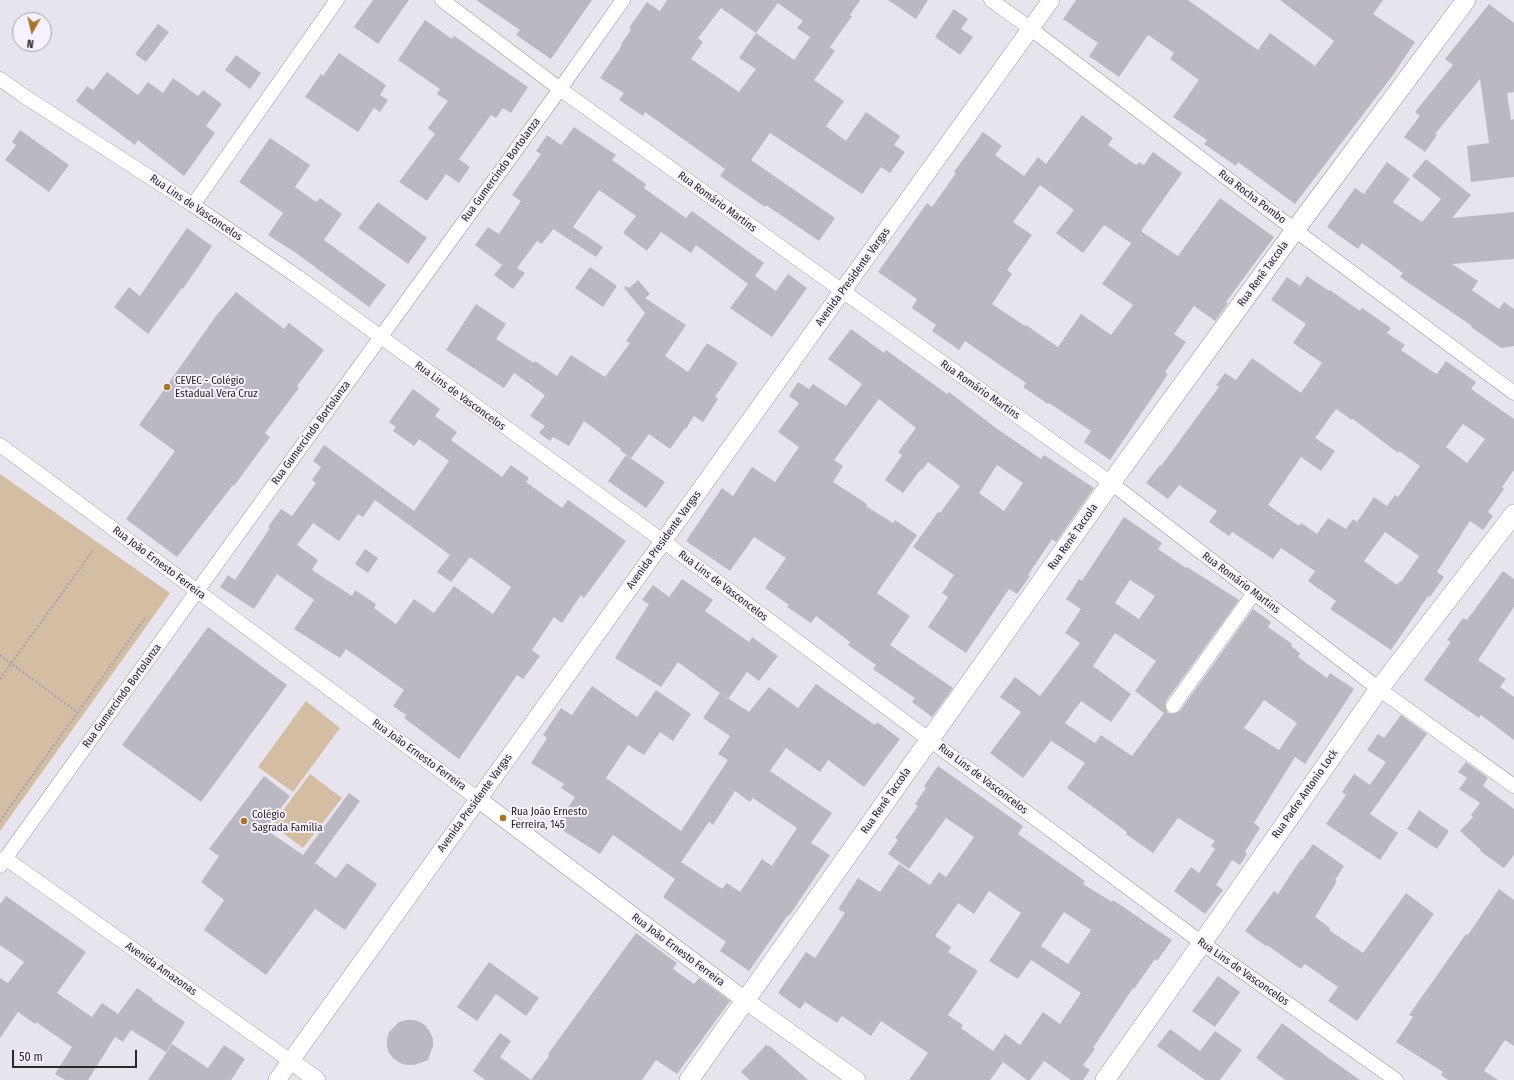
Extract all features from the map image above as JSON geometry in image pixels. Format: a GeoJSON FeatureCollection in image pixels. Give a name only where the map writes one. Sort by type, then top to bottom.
{"type":"FeatureCollection","features":[{"type":"Feature","properties":{"kind":"main road","name":"Rua Renê Taccola"},"geometry":{"type":"LineString","coordinates":[[689,1080],[1111,483],[1295,230],[1466,0]]}},
{"type":"Feature","properties":{"kind":"main road","name":"Rua Padre Antonio Lock"},"geometry":{"type":"LineString","coordinates":[[1105,1080],[1379,688],[1514,514]]}},
{"type":"Feature","properties":{"kind":"street"},"geometry":{"type":"LineString","coordinates":[[192,204],[336,0]]}},
{"type":"Feature","properties":{"kind":"street","name":"Rua Romário Martins"},"geometry":{"type":"LineString","coordinates":[[442,0],[560,89],[1111,483],[1379,688],[1514,786]]}},
{"type":"Feature","properties":{"kind":"street","name":"Rua Gumercindo Bortolanza"},"geometry":{"type":"LineString","coordinates":[[3,862],[623,0]]}},
{"type":"Feature","properties":{"kind":"street","name":"Rua Rocha Pombo"},"geometry":{"type":"LineString","coordinates":[[991,0],[1295,230],[1514,393]]}},
{"type":"Feature","properties":{"kind":"street","name":"Avenida Presidente Vargas"},"geometry":{"type":"LineString","coordinates":[[277,1080],[292,1062],[478,799],[1051,0]]}},
{"type":"Feature","properties":{"kind":"street","name":"Rua Lins de Vasconcelos"},"geometry":{"type":"LineString","coordinates":[[0,78],[24,96],[192,204],[298,277],[380,338],[663,541],[1202,943],[1396,1080]]}},
{"type":"Feature","properties":{"kind":"street","name":"Rua João Ernesto Ferreira"},"geometry":{"type":"LineString","coordinates":[[0,445],[478,799],[746,1001],[857,1080]]}},
{"type":"Feature","properties":{"kind":"street"},"geometry":{"type":"LineString","coordinates":[[1174,706],[1254,593]]}},
{"type":"Feature","properties":{"kind":"street","name":"Avenida Amazonas"},"geometry":{"type":"LineString","coordinates":[[3,862],[317,1080]]}},
{"type":"Feature","properties":{"kind":"path"},"geometry":{"type":"LineString","coordinates":[[0,679],[94,549]]}},
{"type":"Feature","properties":{"kind":"path"},"geometry":{"type":"LineString","coordinates":[[0,821],[145,618]]}},
{"type":"Feature","properties":{"kind":"path"},"geometry":{"type":"LineString","coordinates":[[0,655],[78,713]]}},
{"type":"Feature","properties":{"kind":"shaded area"},"geometry":{"type":"Polygon","coordinates":[[[0,474],[170,593],[0,831],[0,474]]]}},
{"type":"Feature","properties":{"kind":"shaded area"},"geometry":{"type":"Polygon","coordinates":[[[306,701],[340,728],[293,792],[258,767],[306,701]]]}},
{"type":"Feature","properties":{"kind":"shaded area"},"geometry":{"type":"Polygon","coordinates":[[[310,774],[342,798],[303,848],[272,825],[310,774]]]}},
{"type":"Feature","properties":{"kind":"building"},"geometry":{"type":"Polygon","coordinates":[[[373,0],[409,0],[378,44],[354,27],[373,0]]]}},
{"type":"Feature","properties":{"kind":"building"},"geometry":{"type":"Polygon","coordinates":[[[476,0],[592,0],[551,59],[516,35],[520,30],[476,0]]]}},
{"type":"Feature","properties":{"kind":"building"},"geometry":{"type":"Polygon","coordinates":[[[667,0],[860,0],[850,15],[852,16],[830,47],[835,51],[814,80],[844,101],[826,126],[846,141],[866,112],[900,136],[894,145],[905,152],[890,173],[881,167],[862,194],[770,133],[751,160],[835,218],[819,241],[766,205],[765,207],[720,176],[725,169],[645,112],[643,116],[619,100],[624,93],[600,78],[631,30],[629,28],[647,2],[660,11],[667,0]],[[778,3],[756,33],[794,60],[810,37],[797,28],[803,21],[778,3]],[[721,8],[698,38],[703,42],[691,59],[739,92],[756,69],[739,58],[756,33],[721,8]]]}},
{"type":"Feature","properties":{"kind":"building"},"geometry":{"type":"Polygon","coordinates":[[[888,0],[928,0],[916,19],[888,0]]]}},
{"type":"Feature","properties":{"kind":"building"},"geometry":{"type":"Polygon","coordinates":[[[1076,0],[1188,0],[1258,50],[1270,33],[1315,66],[1334,41],[1280,0],[1383,0],[1373,14],[1415,42],[1393,75],[1295,204],[1238,162],[1236,166],[1204,144],[1207,140],[1173,117],[1199,80],[1170,59],[1174,53],[1148,35],[1119,77],[1089,56],[1098,43],[1063,19],[1076,0]]]}},
{"type":"Feature","properties":{"kind":"building"},"geometry":{"type":"Polygon","coordinates":[[[1489,4],[1514,23],[1514,92],[1507,93],[1511,120],[1514,119],[1514,177],[1471,182],[1467,146],[1489,143],[1480,79],[1435,134],[1437,135],[1425,152],[1404,137],[1420,116],[1415,112],[1453,65],[1445,59],[1489,4]]]}},
{"type":"Feature","properties":{"kind":"building"},"geometry":{"type":"Polygon","coordinates":[[[954,9],[968,19],[961,29],[973,37],[960,55],[935,37],[954,9]]]}},
{"type":"Feature","properties":{"kind":"building"},"geometry":{"type":"Polygon","coordinates":[[[425,20],[452,39],[454,36],[528,87],[511,113],[503,108],[496,118],[491,115],[459,159],[470,167],[459,183],[446,174],[427,201],[399,182],[435,134],[428,128],[448,101],[437,94],[440,89],[398,60],[425,20]]]}},
{"type":"Feature","properties":{"kind":"building"},"geometry":{"type":"Polygon","coordinates":[[[158,24],[169,32],[146,62],[135,54],[158,24]]]}},
{"type":"Feature","properties":{"kind":"building"},"geometry":{"type":"Polygon","coordinates":[[[339,53],[386,85],[380,95],[388,100],[380,112],[374,108],[358,132],[305,97],[321,74],[323,76],[339,53]]]}},
{"type":"Feature","properties":{"kind":"building"},"geometry":{"type":"Polygon","coordinates":[[[236,55],[261,73],[250,89],[225,70],[236,55]]]}},
{"type":"Feature","properties":{"kind":"building"},"geometry":{"type":"Polygon","coordinates":[[[107,72],[138,95],[148,82],[163,93],[173,78],[198,96],[203,90],[222,104],[206,126],[215,133],[184,176],[138,140],[135,145],[76,101],[87,86],[93,90],[107,72]]]}},
{"type":"Feature","properties":{"kind":"building"},"geometry":{"type":"Polygon","coordinates":[[[1082,115],[1113,138],[1108,145],[1136,165],[1139,162],[1144,165],[1153,152],[1182,173],[1141,231],[1178,256],[1220,198],[1274,237],[1226,302],[1228,303],[1215,321],[1194,306],[1174,334],[1186,342],[1165,372],[1168,374],[1110,460],[1084,442],[1091,431],[1023,387],[1026,383],[965,341],[959,350],[932,331],[936,325],[912,308],[917,299],[878,272],[927,203],[932,207],[956,173],[954,172],[983,132],[1002,146],[995,155],[1024,176],[1038,157],[1046,164],[1082,115]],[[1040,185],[1013,222],[1032,235],[1007,270],[1012,274],[992,304],[1058,347],[1081,314],[1111,335],[1133,305],[1102,284],[1131,243],[1104,225],[1083,253],[1056,233],[1074,210],[1040,185]]]}},
{"type":"Feature","properties":{"kind":"building"},"geometry":{"type":"Polygon","coordinates":[[[574,127],[616,155],[612,160],[646,184],[644,188],[686,218],[692,211],[764,263],[755,276],[776,291],[788,274],[807,288],[772,337],[730,308],[748,284],[696,245],[691,253],[661,232],[647,251],[623,233],[636,216],[599,190],[573,227],[603,247],[596,257],[553,229],[542,244],[537,241],[517,268],[525,273],[513,289],[494,275],[502,265],[475,245],[488,227],[499,234],[521,201],[512,195],[541,154],[536,151],[547,135],[561,145],[574,127]]]}},
{"type":"Feature","properties":{"kind":"building"},"geometry":{"type":"Polygon","coordinates":[[[20,130],[69,165],[49,192],[5,160],[16,145],[12,142],[20,130]]]}},
{"type":"Feature","properties":{"kind":"building"},"geometry":{"type":"Polygon","coordinates":[[[270,138],[310,165],[295,187],[316,202],[320,198],[342,214],[324,240],[386,285],[369,307],[296,253],[268,235],[283,213],[239,182],[270,138]]]}},
{"type":"Feature","properties":{"kind":"building"},"geometry":{"type":"Polygon","coordinates":[[[1426,159],[1471,195],[1452,218],[1514,212],[1514,259],[1452,264],[1478,281],[1472,290],[1499,309],[1504,302],[1514,309],[1514,346],[1501,348],[1471,327],[1472,326],[1400,277],[1403,273],[1362,243],[1358,249],[1327,227],[1355,188],[1364,194],[1387,162],[1410,179],[1393,202],[1422,222],[1441,199],[1412,176],[1426,159]]]}},
{"type":"Feature","properties":{"kind":"building"},"geometry":{"type":"Polygon","coordinates":[[[378,202],[427,238],[408,264],[358,228],[378,202]]]}},
{"type":"Feature","properties":{"kind":"building"},"geometry":{"type":"Polygon","coordinates":[[[187,228],[212,246],[183,289],[182,288],[148,334],[114,307],[129,287],[140,296],[187,228]]]}},
{"type":"Feature","properties":{"kind":"building"},"geometry":{"type":"Polygon","coordinates":[[[590,267],[617,286],[603,307],[575,288],[590,267]]]}},
{"type":"Feature","properties":{"kind":"building"},"geometry":{"type":"Polygon","coordinates":[[[1307,276],[1360,311],[1362,308],[1391,328],[1387,333],[1405,345],[1401,350],[1437,374],[1446,361],[1476,382],[1471,389],[1514,419],[1514,470],[1502,487],[1504,489],[1488,512],[1493,516],[1483,530],[1470,521],[1437,572],[1444,577],[1430,597],[1428,596],[1391,650],[1330,609],[1336,601],[1308,581],[1315,571],[1281,548],[1273,559],[1232,532],[1229,536],[1209,522],[1217,511],[1179,485],[1168,499],[1146,483],[1160,465],[1161,466],[1219,387],[1216,385],[1225,373],[1236,380],[1252,358],[1301,393],[1322,363],[1293,343],[1306,324],[1271,300],[1287,277],[1300,286],[1307,276]],[[1336,409],[1315,438],[1335,451],[1321,471],[1301,457],[1268,505],[1299,526],[1301,523],[1317,534],[1328,518],[1346,529],[1353,519],[1357,522],[1374,497],[1387,506],[1395,495],[1398,497],[1420,466],[1399,451],[1398,453],[1353,419],[1352,420],[1336,409]],[[1463,424],[1446,447],[1467,463],[1485,439],[1463,424]],[[1385,532],[1364,561],[1397,585],[1400,581],[1401,582],[1419,556],[1385,532]]]}},
{"type":"Feature","properties":{"kind":"building"},"geometry":{"type":"Polygon","coordinates":[[[638,280],[650,294],[645,298],[686,325],[665,356],[688,372],[707,343],[738,363],[715,397],[718,399],[703,422],[694,416],[670,449],[649,434],[631,458],[584,421],[569,446],[553,437],[550,441],[539,433],[545,426],[530,416],[545,395],[514,373],[504,388],[446,350],[476,304],[506,324],[496,339],[534,363],[535,361],[557,376],[571,355],[605,377],[630,343],[626,341],[645,313],[624,288],[626,286],[629,288],[638,280]]]}},
{"type":"Feature","properties":{"kind":"building"},"geometry":{"type":"Polygon","coordinates":[[[236,292],[284,329],[289,323],[324,350],[297,386],[299,388],[265,433],[270,437],[234,486],[233,485],[177,557],[126,519],[175,451],[139,425],[216,316],[236,292]]]}},
{"type":"Feature","properties":{"kind":"building"},"geometry":{"type":"Polygon","coordinates":[[[851,329],[884,353],[886,350],[947,394],[949,392],[996,428],[1041,459],[1044,455],[1094,488],[1056,542],[1052,539],[1028,575],[1030,576],[1017,594],[1009,589],[966,653],[928,627],[948,597],[942,593],[954,575],[913,547],[938,512],[940,513],[960,486],[928,462],[903,493],[885,480],[902,455],[898,452],[916,428],[879,399],[834,460],[843,466],[833,482],[867,504],[866,506],[893,523],[895,520],[917,535],[877,593],[910,616],[890,645],[953,688],[932,717],[912,702],[915,698],[873,669],[876,665],[848,645],[850,642],[816,616],[811,623],[787,607],[789,605],[765,588],[786,558],[754,537],[730,571],[686,541],[722,488],[733,496],[752,467],[775,482],[799,447],[778,432],[799,403],[789,396],[798,382],[809,389],[813,384],[846,406],[862,384],[828,359],[851,329]],[[997,465],[979,493],[1004,511],[1023,483],[997,465]]]}},
{"type":"Feature","properties":{"kind":"building"},"geometry":{"type":"Polygon","coordinates":[[[413,389],[440,409],[435,416],[457,432],[451,440],[502,477],[511,465],[529,478],[526,482],[562,508],[568,500],[626,541],[584,598],[581,595],[562,623],[554,617],[532,650],[540,656],[523,679],[517,675],[459,759],[404,718],[406,715],[393,706],[404,690],[346,649],[340,658],[294,629],[314,600],[277,574],[254,609],[220,587],[228,575],[235,580],[281,509],[292,516],[316,483],[312,480],[321,467],[313,461],[324,445],[414,511],[449,461],[419,439],[414,446],[393,431],[396,427],[389,422],[413,389]],[[375,500],[363,517],[358,514],[339,541],[313,523],[297,545],[318,560],[312,570],[352,596],[355,590],[376,604],[374,608],[396,624],[414,599],[434,613],[454,586],[493,614],[511,587],[470,557],[451,582],[437,572],[450,555],[375,500]]]}},
{"type":"Feature","properties":{"kind":"building"},"geometry":{"type":"Polygon","coordinates":[[[626,455],[665,482],[646,508],[608,481],[626,455]]]}},
{"type":"Feature","properties":{"kind":"building"},"geometry":{"type":"Polygon","coordinates":[[[1124,517],[1162,543],[1158,549],[1239,600],[1166,701],[1165,706],[1168,713],[1173,714],[1180,711],[1253,609],[1271,622],[1268,627],[1292,644],[1291,646],[1300,653],[1298,657],[1327,678],[1330,673],[1354,689],[1305,764],[1295,757],[1254,823],[1260,828],[1245,852],[1247,854],[1240,865],[1232,860],[1216,885],[1223,890],[1205,914],[1174,891],[1191,867],[1199,873],[1215,849],[1211,846],[1215,841],[1178,818],[1153,853],[1067,788],[1085,763],[1051,741],[1023,778],[990,753],[1021,712],[1000,697],[1015,677],[1040,696],[1080,643],[1065,633],[1081,609],[1066,599],[1079,579],[1082,581],[1124,517]],[[1130,580],[1115,603],[1139,619],[1155,596],[1130,580]],[[1115,633],[1093,666],[1131,694],[1111,722],[1081,701],[1065,723],[1095,743],[1101,735],[1132,756],[1164,713],[1135,691],[1156,661],[1115,633]],[[1264,700],[1244,728],[1279,750],[1297,723],[1264,700]]]}},
{"type":"Feature","properties":{"kind":"building"},"geometry":{"type":"Polygon","coordinates":[[[365,549],[378,558],[368,573],[355,564],[365,549]]]}},
{"type":"Feature","properties":{"kind":"building"},"geometry":{"type":"Polygon","coordinates":[[[1503,571],[1514,579],[1514,607],[1478,660],[1506,679],[1500,687],[1514,697],[1514,740],[1481,715],[1479,718],[1424,680],[1451,642],[1447,640],[1463,618],[1467,620],[1503,571]]]}},
{"type":"Feature","properties":{"kind":"building"},"geometry":{"type":"Polygon","coordinates":[[[682,579],[713,600],[705,611],[749,642],[752,637],[778,656],[759,681],[747,672],[728,699],[678,662],[661,687],[615,658],[649,604],[642,600],[653,585],[669,597],[682,579]]]}},
{"type":"Feature","properties":{"kind":"building"},"geometry":{"type":"Polygon","coordinates":[[[208,627],[287,685],[201,802],[122,745],[208,627]]]}},
{"type":"Feature","properties":{"kind":"building"},"geometry":{"type":"Polygon","coordinates":[[[816,684],[875,725],[877,722],[900,739],[864,787],[828,760],[820,772],[786,748],[770,771],[832,813],[811,843],[830,855],[789,916],[788,915],[749,971],[720,951],[726,942],[663,897],[675,879],[613,835],[600,854],[556,826],[575,797],[561,788],[564,784],[531,763],[547,738],[543,735],[561,708],[572,715],[592,686],[637,717],[656,690],[691,714],[673,741],[660,732],[644,755],[628,745],[606,778],[681,831],[728,760],[718,754],[730,736],[703,718],[720,693],[749,712],[769,687],[798,708],[816,684]],[[735,791],[713,825],[709,822],[681,862],[722,889],[727,883],[740,892],[762,859],[772,866],[797,828],[753,798],[750,802],[735,791]]]}},
{"type":"Feature","properties":{"kind":"building"},"geometry":{"type":"Polygon","coordinates":[[[1401,715],[1427,734],[1370,814],[1398,833],[1380,860],[1326,824],[1346,795],[1342,792],[1354,774],[1370,785],[1386,762],[1367,750],[1378,734],[1384,738],[1401,715]]]}},
{"type":"Feature","properties":{"kind":"building"},"geometry":{"type":"Polygon","coordinates":[[[1466,762],[1488,778],[1483,786],[1514,809],[1514,855],[1504,868],[1480,851],[1481,850],[1460,831],[1473,817],[1471,815],[1480,803],[1459,789],[1467,778],[1458,772],[1466,762]]]}},
{"type":"Feature","properties":{"kind":"building"},"geometry":{"type":"Polygon","coordinates":[[[938,766],[1023,826],[1018,834],[1085,881],[1083,884],[1112,902],[1113,900],[1172,940],[1157,961],[1155,959],[1134,989],[1133,988],[1093,1048],[1095,1049],[1083,1065],[1090,1070],[1083,1080],[1071,1080],[1044,1061],[1030,1080],[1027,1080],[1003,1062],[990,1080],[909,1080],[928,1053],[881,1021],[871,1036],[842,1016],[837,1023],[805,1002],[800,1009],[778,993],[806,952],[815,958],[845,913],[838,909],[858,878],[880,892],[899,864],[930,885],[939,872],[946,877],[974,837],[946,818],[909,869],[888,854],[898,840],[895,838],[918,806],[915,804],[926,788],[924,786],[938,766]],[[989,891],[974,914],[958,903],[935,936],[951,947],[948,952],[978,971],[948,1015],[963,1025],[961,1028],[993,1051],[1005,1034],[1020,1045],[1043,1012],[1060,1024],[1081,993],[1031,960],[1018,979],[989,961],[1021,913],[989,891]],[[1064,912],[1041,946],[1068,964],[1091,930],[1064,912]]]}},
{"type":"Feature","properties":{"kind":"building"},"geometry":{"type":"Polygon","coordinates":[[[264,776],[290,796],[265,829],[303,855],[349,793],[360,801],[315,863],[336,878],[347,863],[377,884],[345,930],[315,909],[266,975],[204,930],[224,900],[201,882],[219,856],[209,849],[264,776]]]}},
{"type":"Feature","properties":{"kind":"building"},"geometry":{"type":"Polygon","coordinates":[[[1419,810],[1449,831],[1437,849],[1407,829],[1419,810]]]}},
{"type":"Feature","properties":{"kind":"building"},"geometry":{"type":"Polygon","coordinates":[[[1313,844],[1344,866],[1335,880],[1337,881],[1315,917],[1330,928],[1329,930],[1363,953],[1406,893],[1434,914],[1357,1021],[1328,1001],[1338,987],[1305,964],[1301,969],[1245,931],[1274,891],[1278,894],[1301,859],[1302,860],[1313,844]]]}},
{"type":"Feature","properties":{"kind":"building"},"geometry":{"type":"Polygon","coordinates":[[[1499,889],[1514,900],[1514,1046],[1505,1040],[1484,1071],[1498,1080],[1448,1080],[1441,1075],[1443,1072],[1396,1042],[1413,1017],[1409,1015],[1466,934],[1468,935],[1499,889]]]}},
{"type":"Feature","properties":{"kind":"building"},"geometry":{"type":"Polygon","coordinates":[[[6,896],[86,952],[57,993],[92,1017],[102,1003],[118,1014],[137,988],[185,1022],[166,1052],[131,1030],[123,1042],[115,1037],[88,1080],[65,1080],[55,1074],[72,1047],[36,1022],[35,1024],[18,1012],[0,1038],[0,978],[8,983],[24,962],[0,945],[0,904],[6,896]]]}},
{"type":"Feature","properties":{"kind":"building"},"geometry":{"type":"Polygon","coordinates":[[[636,933],[677,963],[673,969],[694,984],[699,978],[730,1001],[677,1074],[656,1060],[642,1080],[531,1080],[549,1056],[548,1054],[636,933]]]}},
{"type":"Feature","properties":{"kind":"building"},"geometry":{"type":"Polygon","coordinates":[[[489,962],[539,998],[526,1016],[496,994],[477,1021],[457,1007],[489,962]]]}},
{"type":"Feature","properties":{"kind":"building"},"geometry":{"type":"Polygon","coordinates":[[[1218,976],[1240,992],[1215,1027],[1192,1011],[1218,976]]]}},
{"type":"Feature","properties":{"kind":"building"},"geometry":{"type":"Polygon","coordinates":[[[414,1020],[426,1026],[433,1039],[433,1046],[428,1060],[414,1065],[406,1065],[394,1059],[389,1053],[387,1046],[389,1032],[399,1022],[414,1020]]]}},
{"type":"Feature","properties":{"kind":"building"},"geometry":{"type":"Polygon","coordinates":[[[1282,1023],[1360,1080],[1285,1080],[1256,1058],[1282,1023]]]}},
{"type":"Feature","properties":{"kind":"building"},"geometry":{"type":"Polygon","coordinates":[[[1170,1029],[1200,1051],[1215,1031],[1242,1050],[1220,1080],[1205,1080],[1157,1046],[1170,1029]]]}},
{"type":"Feature","properties":{"kind":"building"},"geometry":{"type":"Polygon","coordinates":[[[500,1033],[511,1041],[500,1057],[531,1080],[485,1080],[473,1071],[500,1033]]]}},
{"type":"Feature","properties":{"kind":"building"},"geometry":{"type":"Polygon","coordinates":[[[172,1044],[208,1068],[224,1045],[245,1059],[231,1080],[148,1080],[172,1044]]]}},
{"type":"Feature","properties":{"kind":"building"},"geometry":{"type":"Polygon","coordinates":[[[766,1045],[771,1047],[808,1080],[750,1080],[741,1072],[766,1045]]]}},
{"type":"Feature","properties":{"kind":"place","name":"CEVEC - Colégio Estadual Vera Cruz"},"geometry":{"type":"Point","coordinates":[167,387]}},
{"type":"Feature","properties":{"kind":"place","name":"Rua João Ernesto Ferreira, 145"},"geometry":{"type":"Point","coordinates":[503,818]}},
{"type":"Feature","properties":{"kind":"place","name":"Colégio Sagrada Família"},"geometry":{"type":"Point","coordinates":[244,821]}}]}
